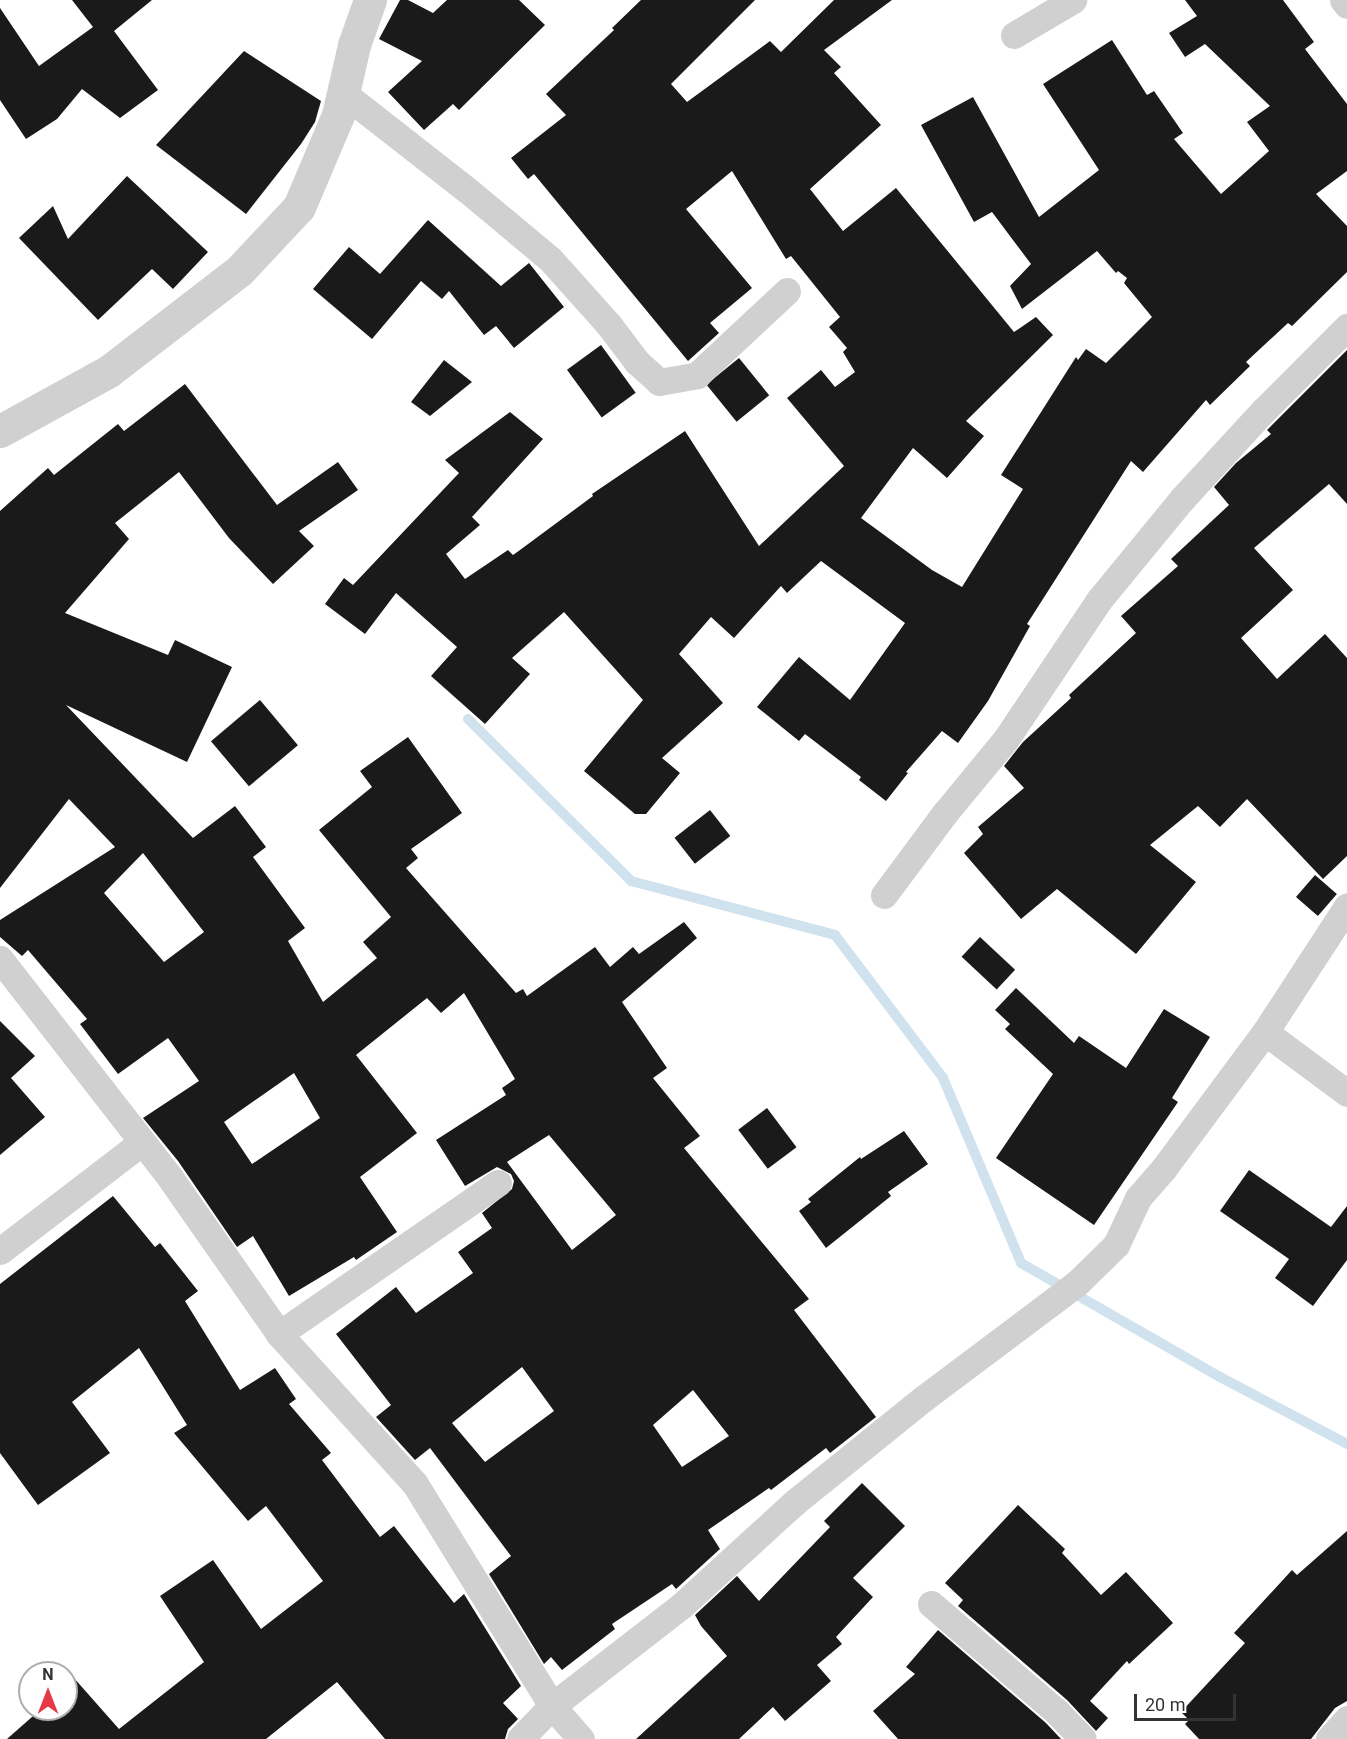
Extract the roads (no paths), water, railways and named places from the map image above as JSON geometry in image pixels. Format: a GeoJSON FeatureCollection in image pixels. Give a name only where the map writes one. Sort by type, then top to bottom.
{"type":"FeatureCollection","features":[{"type":"Feature","properties":{"kind":"street"},"geometry":{"type":"LineString","coordinates":[[0,431],[109,371],[240,270],[299,207],[338,115],[354,45],[370,0]]}},
{"type":"Feature","properties":{"kind":"street"},"geometry":{"type":"LineString","coordinates":[[1014,35],[1074,0]]}},
{"type":"Feature","properties":{"kind":"street"},"geometry":{"type":"LineString","coordinates":[[1343,0],[1347,5]]}},
{"type":"Feature","properties":{"kind":"street"},"geometry":{"type":"LineString","coordinates":[[343,93],[466,189],[550,259],[609,325],[637,362],[659,382],[697,375],[786,291]]}},
{"type":"Feature","properties":{"kind":"street"},"geometry":{"type":"LineString","coordinates":[[884,895],[945,813],[1006,739],[1099,600],[1190,490],[1263,411],[1347,327]]}},
{"type":"Feature","properties":{"kind":"street"},"geometry":{"type":"LineString","coordinates":[[520,1739],[552,1706],[681,1606],[795,1502],[924,1398],[1066,1293],[1116,1245],[1138,1198],[1164,1168],[1265,1032],[1347,906]]}},
{"type":"Feature","properties":{"kind":"street"},"geometry":{"type":"LineString","coordinates":[[0,959],[171,1179],[279,1334],[415,1484],[552,1706],[581,1739]]}},
{"type":"Feature","properties":{"kind":"street"},"geometry":{"type":"LineString","coordinates":[[1265,1032],[1347,1093]]}},
{"type":"Feature","properties":{"kind":"street"},"geometry":{"type":"LineString","coordinates":[[0,1251],[142,1142]]}},
{"type":"Feature","properties":{"kind":"street"},"geometry":{"type":"LineString","coordinates":[[279,1334],[498,1183]]}},
{"type":"Feature","properties":{"kind":"street"},"geometry":{"type":"LineString","coordinates":[[931,1604],[1057,1712],[1083,1739]]}},
{"type":"Feature","properties":{"kind":"street"},"geometry":{"type":"LineString","coordinates":[[1329,1739],[1347,1719]]}},
{"type":"Feature","properties":{"kind":"waterway"},"geometry":{"type":"LineString","coordinates":[[468,719],[631,881],[835,935],[943,1078],[1021,1263],[1220,1377],[1347,1444]]}}]}
